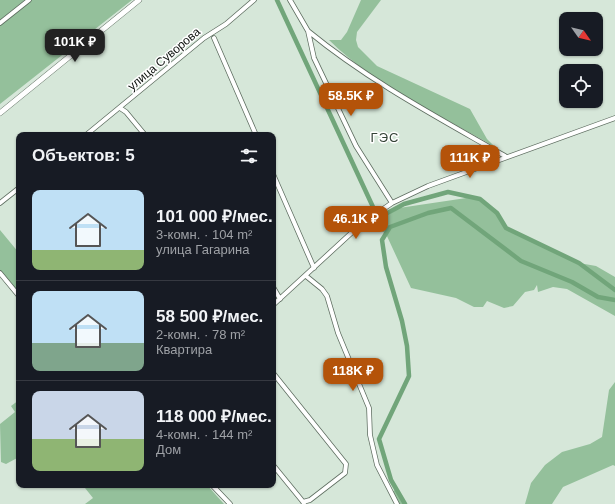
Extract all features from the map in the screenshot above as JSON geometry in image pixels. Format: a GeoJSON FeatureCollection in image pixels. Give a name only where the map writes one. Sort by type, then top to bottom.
{"type":"FeatureCollection","features":[{"type":"Feature","properties":{"kind":"street"},"geometry":{"type":"LineString","coordinates":[[0,23],[28,0]]}},
{"type":"Feature","properties":{"kind":"street"},"geometry":{"type":"LineString","coordinates":[[0,113],[139,0]]}},
{"type":"Feature","properties":{"kind":"street","name":"улица Суворова"},"geometry":{"type":"LineString","coordinates":[[90,132],[254,0]]}},
{"type":"Feature","properties":{"kind":"street"},"geometry":{"type":"LineString","coordinates":[[290,0],[308,31],[314,58],[356,146],[392,203]]}},
{"type":"Feature","properties":{"kind":"street"},"geometry":{"type":"LineString","coordinates":[[214,38],[216,31]]}},
{"type":"Feature","properties":{"kind":"street"},"geometry":{"type":"LineString","coordinates":[[308,31],[333,51],[382,85],[505,156]]}},
{"type":"Feature","properties":{"kind":"street"},"geometry":{"type":"LineString","coordinates":[[209,35],[214,38],[255,132]]}},
{"type":"Feature","properties":{"kind":"street"},"geometry":{"type":"LineString","coordinates":[[120,108],[126,112],[143,132]]}},
{"type":"Feature","properties":{"kind":"street"},"geometry":{"type":"LineString","coordinates":[[276,302],[360,225],[392,203],[428,186],[505,156],[615,118]]}},
{"type":"Feature","properties":{"kind":"street"},"geometry":{"type":"LineString","coordinates":[[276,181],[314,268]]}},
{"type":"Feature","properties":{"kind":"street"},"geometry":{"type":"LineString","coordinates":[[0,203],[16,190]]}},
{"type":"Feature","properties":{"kind":"street"},"geometry":{"type":"LineString","coordinates":[[0,273],[16,292]]}},
{"type":"Feature","properties":{"kind":"street"},"geometry":{"type":"LineString","coordinates":[[306,276],[322,289],[327,296],[338,333],[369,408],[370,435],[377,465],[397,504]]}},
{"type":"Feature","properties":{"kind":"street"},"geometry":{"type":"LineString","coordinates":[[276,292],[280,299]]}},
{"type":"Feature","properties":{"kind":"street"},"geometry":{"type":"LineString","coordinates":[[276,377],[346,464],[346,473],[309,502],[304,503],[276,469]]}},
{"type":"Feature","properties":{"kind":"street"},"geometry":{"type":"LineString","coordinates":[[215,488],[230,504]]}},
{"type":"Feature","properties":{"kind":"green space"},"geometry":{"type":"Polygon","coordinates":[[[0,0],[132,0],[0,104],[0,0]]]}},
{"type":"Feature","properties":{"kind":"green space"},"geometry":{"type":"Polygon","coordinates":[[[361,0],[381,0],[357,32],[356,40],[358,47],[377,66],[470,109],[487,139],[495,147],[387,85],[347,56],[329,40],[341,40],[347,32],[361,0]]]}},
{"type":"Feature","properties":{"kind":"green space"},"geometry":{"type":"Polygon","coordinates":[[[473,197],[480,199],[497,213],[506,228],[579,263],[596,266],[615,277],[615,316],[567,289],[553,287],[538,292],[537,285],[534,290],[525,292],[513,306],[504,308],[487,301],[483,307],[474,307],[456,298],[411,288],[386,234],[373,225],[399,208],[473,197]]]}},
{"type":"Feature","properties":{"kind":"green space"},"geometry":{"type":"Polygon","coordinates":[[[0,230],[16,249],[16,292],[0,273],[0,230]]]}},
{"type":"Feature","properties":{"kind":"green space"},"geometry":{"type":"Polygon","coordinates":[[[615,382],[615,466],[613,465],[563,487],[552,504],[525,504],[531,483],[545,465],[562,452],[590,444],[602,437],[609,390],[615,382]]]}},
{"type":"Feature","properties":{"kind":"green space"},"geometry":{"type":"Polygon","coordinates":[[[16,402],[16,459],[6,464],[1,462],[0,424],[15,412],[11,406],[16,402]]]}},
{"type":"Feature","properties":{"kind":"green space"},"geometry":{"type":"Polygon","coordinates":[[[85,488],[210,488],[224,504],[85,504],[93,498],[85,488]]]}},
{"type":"Feature","properties":{"kind":"green space"},"geometry":{"type":"Polygon","coordinates":[[[396,489],[405,504],[397,504],[391,493],[396,489]]]}},
{"type":"Feature","properties":{"kind":"waterway"},"geometry":{"type":"LineString","coordinates":[[277,0],[373,207]]}},
{"type":"Feature","properties":{"kind":"waterway"},"geometry":{"type":"LineString","coordinates":[[380,217],[404,204],[448,192],[480,199],[497,213],[506,228],[579,263],[615,290]]}},
{"type":"Feature","properties":{"kind":"waterway"},"geometry":{"type":"LineString","coordinates":[[405,504],[391,480],[379,439],[409,376],[407,346],[402,321],[386,267],[382,240],[390,227],[428,213],[451,208],[521,261],[572,282],[598,297],[615,300]]}},
{"type":"Feature","properties":{"kind":"district","name":"ГЭС"},"geometry":{"type":"Point","coordinates":[385,137]}}]}
